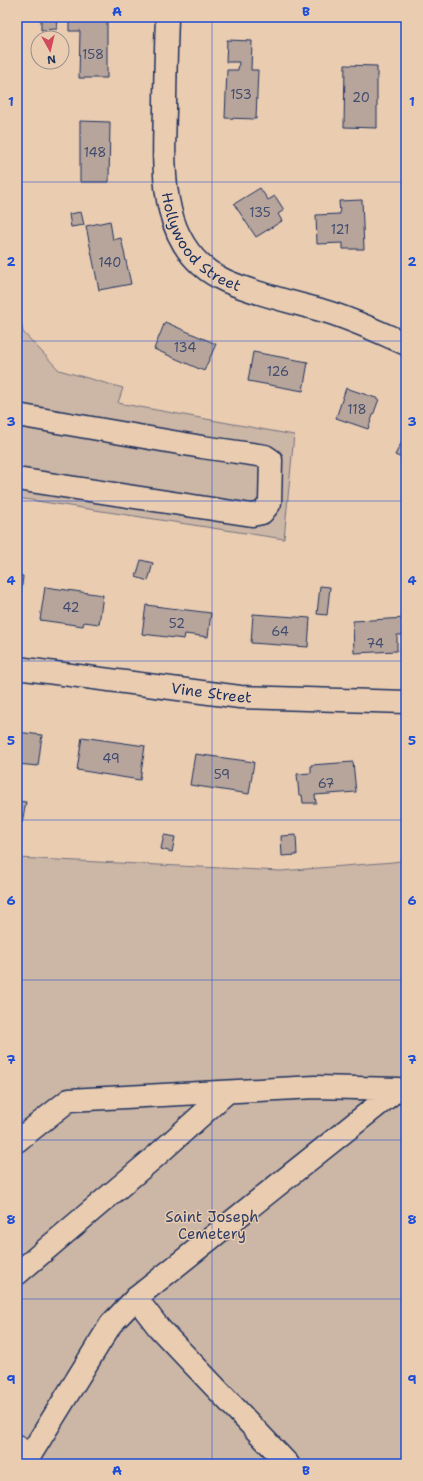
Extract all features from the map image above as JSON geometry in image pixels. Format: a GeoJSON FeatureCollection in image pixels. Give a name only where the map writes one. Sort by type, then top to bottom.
{"type":"FeatureCollection","features":[{"type":"Feature","properties":{"kind":"street","name":"Hollywood Street"},"geometry":{"type":"LineString","coordinates":[[167,17],[164,178],[173,218],[186,249],[203,266],[225,280],[270,296],[326,312],[406,344]]}},
{"type":"Feature","properties":{"kind":"street"},"geometry":{"type":"LineString","coordinates":[[17,415],[202,447],[265,456],[271,460],[270,504],[262,514],[252,515],[17,479]]}},
{"type":"Feature","properties":{"kind":"street","name":"Vine Street"},"geometry":{"type":"LineString","coordinates":[[17,668],[240,697],[406,702]]}},
{"type":"Feature","properties":{"kind":"street"},"geometry":{"type":"LineString","coordinates":[[17,1141],[69,1100],[226,1093],[315,1087],[402,1089]]}},
{"type":"Feature","properties":{"kind":"street"},"geometry":{"type":"LineString","coordinates":[[27,1456],[112,1324],[136,1298],[402,1089]]}},
{"type":"Feature","properties":{"kind":"street"},"geometry":{"type":"LineString","coordinates":[[17,1274],[156,1156],[226,1093]]}},
{"type":"Feature","properties":{"kind":"street"},"geometry":{"type":"LineString","coordinates":[[136,1298],[159,1328],[288,1464]]}},
{"type":"Feature","properties":{"kind":"green space"},"geometry":{"type":"Polygon","coordinates":[[[17,295],[23,332],[59,370],[123,388],[118,403],[294,435],[284,539],[17,498],[17,295]]]}},
{"type":"Feature","properties":{"kind":"green space","name":"Saint Joseph Cemetery"},"geometry":{"type":"Polygon","coordinates":[[[17,858],[281,871],[406,860],[406,1464],[17,1464],[17,858]]]}},
{"type":"Feature","properties":{"kind":"building"},"geometry":{"type":"Polygon","coordinates":[[[41,17],[56,17],[57,29],[41,30],[41,17]]]}},
{"type":"Feature","properties":{"kind":"building"},"geometry":{"type":"Polygon","coordinates":[[[69,17],[107,17],[107,78],[79,78],[80,31],[69,30],[69,17]]]}},
{"type":"Feature","properties":{"kind":"building"},"geometry":{"type":"Polygon","coordinates":[[[227,40],[252,41],[251,70],[258,70],[256,119],[225,118],[227,70],[238,70],[239,62],[226,62],[227,40]]]}},
{"type":"Feature","properties":{"kind":"building"},"geometry":{"type":"Polygon","coordinates":[[[345,65],[377,66],[377,128],[344,127],[345,65]]]}},
{"type":"Feature","properties":{"kind":"building"},"geometry":{"type":"Polygon","coordinates":[[[80,121],[110,122],[109,182],[80,182],[80,121]]]}},
{"type":"Feature","properties":{"kind":"building"},"geometry":{"type":"Polygon","coordinates":[[[260,188],[268,200],[275,196],[284,210],[278,214],[282,221],[256,237],[234,204],[260,188]]]}},
{"type":"Feature","properties":{"kind":"building"},"geometry":{"type":"Polygon","coordinates":[[[362,200],[364,249],[343,249],[343,243],[317,244],[316,215],[340,214],[339,201],[362,200]]]}},
{"type":"Feature","properties":{"kind":"building"},"geometry":{"type":"Polygon","coordinates":[[[81,212],[84,225],[71,227],[69,214],[81,212]]]}},
{"type":"Feature","properties":{"kind":"building"},"geometry":{"type":"Polygon","coordinates":[[[110,221],[113,240],[121,238],[131,284],[99,290],[86,226],[110,221]]]}},
{"type":"Feature","properties":{"kind":"building"},"geometry":{"type":"Polygon","coordinates":[[[165,322],[216,344],[204,371],[154,349],[165,322]]]}},
{"type":"Feature","properties":{"kind":"building"},"geometry":{"type":"Polygon","coordinates":[[[253,352],[308,362],[303,391],[248,381],[253,352]]]}},
{"type":"Feature","properties":{"kind":"building"},"geometry":{"type":"Polygon","coordinates":[[[346,388],[379,399],[368,429],[336,418],[346,388]]]}},
{"type":"Feature","properties":{"kind":"building"},"geometry":{"type":"Polygon","coordinates":[[[406,434],[406,460],[395,455],[406,434]]]}},
{"type":"Feature","properties":{"kind":"building"},"geometry":{"type":"Polygon","coordinates":[[[141,560],[153,563],[148,581],[136,577],[141,560]]]}},
{"type":"Feature","properties":{"kind":"building"},"geometry":{"type":"Polygon","coordinates":[[[17,575],[23,576],[20,604],[17,604],[17,575]]]}},
{"type":"Feature","properties":{"kind":"building"},"geometry":{"type":"Polygon","coordinates":[[[320,586],[330,587],[327,615],[317,614],[320,586]]]}},
{"type":"Feature","properties":{"kind":"building"},"geometry":{"type":"Polygon","coordinates":[[[45,587],[103,595],[99,624],[84,622],[83,626],[40,620],[45,587]]]}},
{"type":"Feature","properties":{"kind":"building"},"geometry":{"type":"Polygon","coordinates":[[[146,605],[211,613],[208,637],[185,634],[184,639],[142,634],[146,605]]]}},
{"type":"Feature","properties":{"kind":"building"},"geometry":{"type":"Polygon","coordinates":[[[253,614],[310,618],[308,647],[251,643],[253,614]]]}},
{"type":"Feature","properties":{"kind":"building"},"geometry":{"type":"Polygon","coordinates":[[[406,618],[406,635],[397,635],[397,651],[354,653],[353,621],[406,618]]]}},
{"type":"Feature","properties":{"kind":"building"},"geometry":{"type":"Polygon","coordinates":[[[17,732],[42,735],[38,766],[17,764],[17,732]]]}},
{"type":"Feature","properties":{"kind":"building"},"geometry":{"type":"Polygon","coordinates":[[[82,737],[145,746],[140,780],[77,770],[82,737]]]}},
{"type":"Feature","properties":{"kind":"building"},"geometry":{"type":"Polygon","coordinates":[[[195,754],[254,762],[249,794],[190,785],[195,754]]]}},
{"type":"Feature","properties":{"kind":"building"},"geometry":{"type":"Polygon","coordinates":[[[353,762],[356,792],[315,795],[316,803],[303,803],[302,795],[299,795],[297,774],[311,773],[311,765],[353,762]]]}},
{"type":"Feature","properties":{"kind":"building"},"geometry":{"type":"Polygon","coordinates":[[[17,801],[26,802],[22,823],[17,822],[17,801]]]}},
{"type":"Feature","properties":{"kind":"building"},"geometry":{"type":"Polygon","coordinates":[[[164,835],[175,837],[172,852],[161,849],[164,835]]]}},
{"type":"Feature","properties":{"kind":"building"},"geometry":{"type":"Polygon","coordinates":[[[296,835],[297,855],[282,856],[281,836],[296,835]]]}}]}
